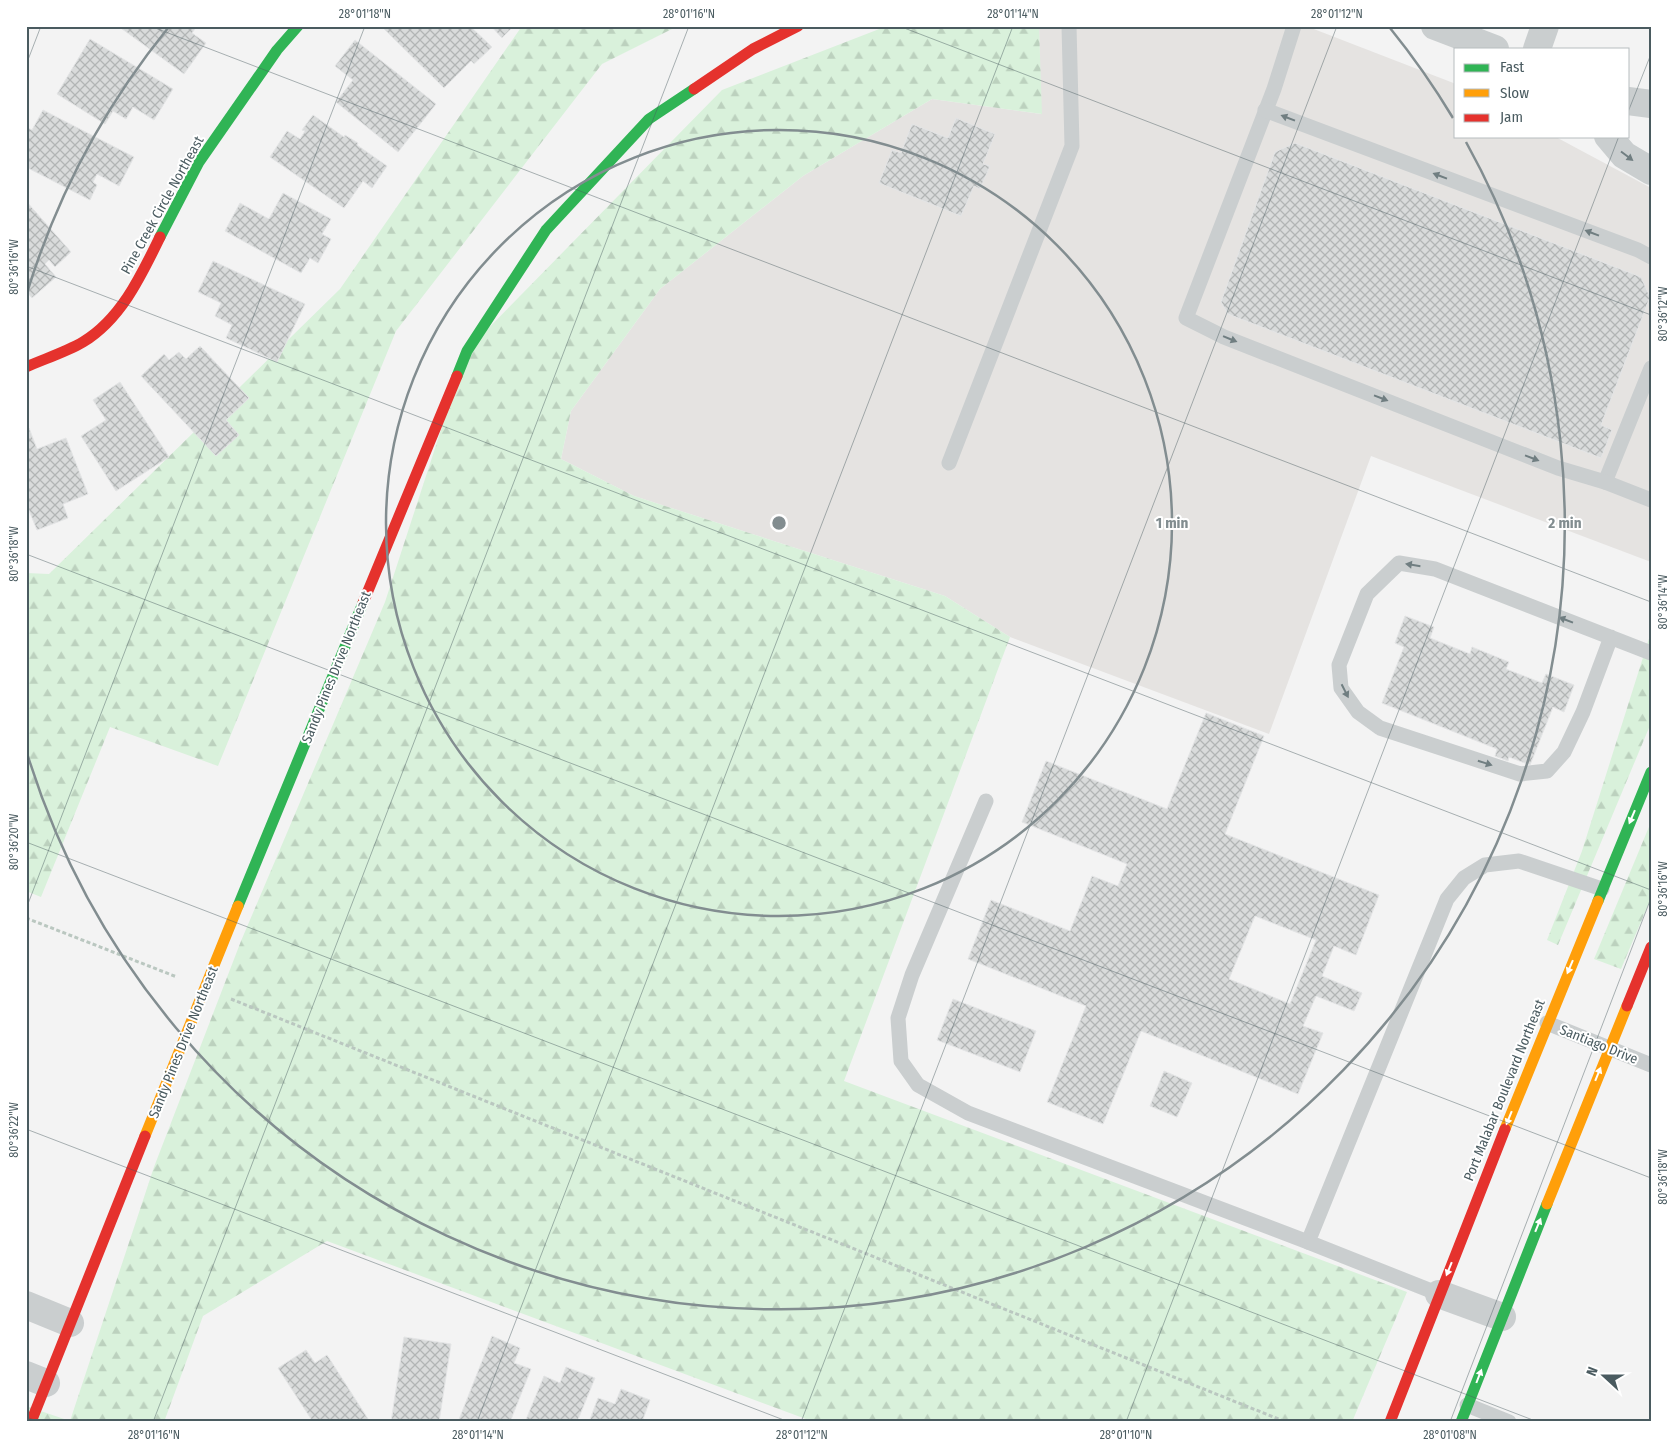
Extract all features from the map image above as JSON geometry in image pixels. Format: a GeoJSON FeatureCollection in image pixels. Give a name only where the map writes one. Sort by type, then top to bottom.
{"type":"FeatureCollection","features":[{"type":"Feature","properties":{"kind":"street","name":"Pine Creek Circle Northeast"},"geometry":{"type":"LineString","coordinates":[[26,367],[83,342],[104,325],[123,305],[142,273],[199,162],[276,50],[298,26]]}},
{"type":"Feature","properties":{"kind":"street","name":"Sandy Pines Drive Northeast"},"geometry":{"type":"LineString","coordinates":[[31,1422],[36,1379],[70,1323],[204,988],[467,350],[546,230],[649,119],[753,49],[798,26]]}},
{"type":"Feature","properties":{"kind":"street"},"geometry":{"type":"LineString","coordinates":[[1435,26],[1492,48]]}},
{"type":"Feature","properties":{"kind":"street"},"geometry":{"type":"LineString","coordinates":[[1537,48],[1545,26]]}},
{"type":"Feature","properties":{"kind":"street"},"geometry":{"type":"LineString","coordinates":[[1630,102],[1651,104]]}},
{"type":"Feature","properties":{"kind":"street"},"geometry":{"type":"LineString","coordinates":[[1610,138],[1624,155],[1651,171]]}},
{"type":"Feature","properties":{"kind":"street","name":"Port Malabar Boulevard Northeast"},"geometry":{"type":"LineString","coordinates":[[1390,1422],[1547,1023],[1651,772]]}},
{"type":"Feature","properties":{"kind":"street"},"geometry":{"type":"LineString","coordinates":[[1461,1422],[1651,947]]}},
{"type":"Feature","properties":{"kind":"street"},"geometry":{"type":"LineString","coordinates":[[1439,1294],[1502,1317]]}},
{"type":"Feature","properties":{"kind":"street"},"geometry":{"type":"LineString","coordinates":[[26,1305],[70,1323]]}},
{"type":"Feature","properties":{"kind":"lane"},"geometry":{"type":"LineString","coordinates":[[948,463],[1072,146],[1069,26]]}},
{"type":"Feature","properties":{"kind":"lane"},"geometry":{"type":"LineString","coordinates":[[1294,26],[1274,89],[1186,318],[1224,337],[1558,468],[1605,482],[1651,500]]}},
{"type":"Feature","properties":{"kind":"lane"},"geometry":{"type":"LineString","coordinates":[[1265,110],[1644,253]]}},
{"type":"Feature","properties":{"kind":"lane"},"geometry":{"type":"LineString","coordinates":[[1605,482],[1651,368]]}},
{"type":"Feature","properties":{"kind":"lane"},"geometry":{"type":"LineString","coordinates":[[1611,638],[1583,712],[1564,752],[1547,771],[1520,774],[1380,728],[1358,712],[1341,688],[1339,665],[1367,594],[1399,563],[1435,569],[1651,653]]}},
{"type":"Feature","properties":{"kind":"lane"},"geometry":{"type":"LineString","coordinates":[[986,801],[912,975],[898,1018],[901,1062],[918,1085],[968,1113],[1308,1242],[1439,1294]]}},
{"type":"Feature","properties":{"kind":"lane"},"geometry":{"type":"LineString","coordinates":[[1308,1242],[1447,899],[1464,878],[1486,865],[1519,861],[1602,889]]}},
{"type":"Feature","properties":{"kind":"lane","name":"Santiago Drive"},"geometry":{"type":"LineString","coordinates":[[1547,1023],[1651,1065]]}},
{"type":"Feature","properties":{"kind":"lane"},"geometry":{"type":"LineString","coordinates":[[1468,1405],[1509,1422]]}},
{"type":"Feature","properties":{"kind":"path"},"geometry":{"type":"LineString","coordinates":[[26,918],[1286,1422]]}},
{"type":"Feature","properties":{"kind":"shaded area"},"geometry":{"type":"Polygon","coordinates":[[[1039,26],[1306,26],[1454,83],[1454,138],[1558,138],[1651,188],[1651,562],[1371,456],[1269,734],[1010,637],[945,596],[634,496],[561,459],[571,411],[660,289],[803,176],[932,99],[1041,114],[1039,26]]]}},
{"type":"Feature","properties":{"kind":"green space"},"geometry":{"type":"Polygon","coordinates":[[[522,26],[678,26],[602,64],[396,331],[218,766],[110,727],[41,897],[26,891],[26,573],[49,574],[340,289],[522,26]]]}},
{"type":"Feature","properties":{"kind":"green space"},"geometry":{"type":"Polygon","coordinates":[[[887,26],[1039,26],[1042,114],[932,99],[803,176],[660,289],[571,411],[561,459],[634,496],[945,596],[1010,637],[844,1081],[1407,1292],[1352,1422],[814,1422],[327,1241],[203,1316],[164,1422],[26,1422],[26,1406],[70,1421],[154,1167],[241,941],[385,602],[467,350],[722,90],[887,26]]]}},
{"type":"Feature","properties":{"kind":"green space"},"geometry":{"type":"Polygon","coordinates":[[[1651,632],[1651,723],[1558,945],[1547,940],[1582,851],[1651,632]]]}},
{"type":"Feature","properties":{"kind":"green space"},"geometry":{"type":"Polygon","coordinates":[[[1651,822],[1651,898],[1621,969],[1594,959],[1651,822]]]}},
{"type":"Feature","properties":{"kind":"building"},"geometry":{"type":"Polygon","coordinates":[[[118,26],[197,26],[192,33],[206,43],[184,74],[118,26]]]}},
{"type":"Feature","properties":{"kind":"building"},"geometry":{"type":"Polygon","coordinates":[[[381,26],[470,26],[492,47],[474,64],[471,61],[444,88],[381,26]]]}},
{"type":"Feature","properties":{"kind":"building"},"geometry":{"type":"Polygon","coordinates":[[[491,26],[514,26],[502,38],[491,26]]]}},
{"type":"Feature","properties":{"kind":"building"},"geometry":{"type":"Polygon","coordinates":[[[90,39],[173,89],[154,120],[133,107],[126,119],[113,111],[105,124],[57,94],[90,39]]]}},
{"type":"Feature","properties":{"kind":"building"},"geometry":{"type":"Polygon","coordinates":[[[355,40],[436,104],[398,152],[336,102],[353,80],[335,66],[355,40]]]}},
{"type":"Feature","properties":{"kind":"building"},"geometry":{"type":"Polygon","coordinates":[[[43,110],[134,157],[119,186],[97,174],[93,182],[97,185],[90,200],[26,167],[26,127],[32,130],[43,110]]]}},
{"type":"Feature","properties":{"kind":"building"},"geometry":{"type":"Polygon","coordinates":[[[313,115],[344,137],[345,135],[358,143],[357,145],[387,166],[372,188],[363,181],[344,208],[270,157],[287,131],[300,139],[305,131],[302,130],[313,115]]]}},
{"type":"Feature","properties":{"kind":"building"},"geometry":{"type":"Polygon","coordinates":[[[956,118],[995,134],[983,164],[990,166],[980,189],[974,186],[961,216],[879,183],[892,150],[901,153],[912,124],[948,138],[956,118]]]}},
{"type":"Feature","properties":{"kind":"building"},"geometry":{"type":"Polygon","coordinates":[[[1295,143],[1641,277],[1650,297],[1601,425],[1612,430],[1601,458],[1228,314],[1221,302],[1275,152],[1295,143]]]}},
{"type":"Feature","properties":{"kind":"building"},"geometry":{"type":"Polygon","coordinates":[[[283,193],[331,219],[322,234],[331,239],[318,263],[310,258],[301,273],[225,231],[240,203],[269,219],[283,193]]]}},
{"type":"Feature","properties":{"kind":"building"},"geometry":{"type":"Polygon","coordinates":[[[26,201],[71,252],[55,267],[49,260],[45,264],[56,277],[32,298],[26,291],[26,201]]]}},
{"type":"Feature","properties":{"kind":"building"},"geometry":{"type":"Polygon","coordinates":[[[213,261],[305,304],[277,362],[226,338],[232,325],[215,316],[221,303],[198,292],[213,261]]]}},
{"type":"Feature","properties":{"kind":"building"},"geometry":{"type":"Polygon","coordinates":[[[200,346],[249,398],[226,420],[239,435],[216,456],[141,376],[164,354],[169,360],[179,352],[186,359],[200,346]]]}},
{"type":"Feature","properties":{"kind":"building"},"geometry":{"type":"Polygon","coordinates":[[[120,382],[169,457],[116,491],[81,436],[106,420],[93,400],[120,382]]]}},
{"type":"Feature","properties":{"kind":"building"},"geometry":{"type":"Polygon","coordinates":[[[29,428],[37,449],[66,438],[88,494],[63,504],[68,518],[37,530],[26,503],[26,429],[29,428]]]}},
{"type":"Feature","properties":{"kind":"building"},"geometry":{"type":"Polygon","coordinates":[[[1405,616],[1434,627],[1430,638],[1470,654],[1472,647],[1509,662],[1506,669],[1542,683],[1546,674],[1574,685],[1564,712],[1553,707],[1530,765],[1509,757],[1508,761],[1495,756],[1497,749],[1382,703],[1404,647],[1395,643],[1405,616]]]}},
{"type":"Feature","properties":{"kind":"building"},"geometry":{"type":"Polygon","coordinates":[[[1206,713],[1264,736],[1225,834],[1379,895],[1356,955],[1334,946],[1322,976],[1362,993],[1354,1011],[1316,996],[1303,1026],[1323,1033],[1298,1094],[1141,1031],[1103,1124],[1047,1102],[1086,1006],[968,959],[991,900],[1070,931],[1092,876],[1118,886],[1127,864],[1022,822],[1046,761],[1167,809],[1206,713]],[[1255,916],[1229,979],[1290,1004],[1316,940],[1255,916]]]}},
{"type":"Feature","properties":{"kind":"building"},"geometry":{"type":"Polygon","coordinates":[[[953,999],[1036,1031],[1020,1072],[937,1040],[953,999]]]}},
{"type":"Feature","properties":{"kind":"building"},"geometry":{"type":"Polygon","coordinates":[[[1164,1071],[1192,1083],[1177,1117],[1150,1106],[1164,1071]]]}},
{"type":"Feature","properties":{"kind":"building"},"geometry":{"type":"Polygon","coordinates":[[[492,1336],[520,1348],[514,1363],[531,1369],[510,1422],[458,1422],[492,1336]]]}},
{"type":"Feature","properties":{"kind":"building"},"geometry":{"type":"Polygon","coordinates":[[[404,1337],[451,1344],[439,1422],[391,1422],[404,1337]]]}},
{"type":"Feature","properties":{"kind":"building"},"geometry":{"type":"Polygon","coordinates":[[[306,1350],[315,1363],[327,1355],[370,1422],[313,1422],[278,1368],[306,1350]]]}},
{"type":"Feature","properties":{"kind":"building"},"geometry":{"type":"Polygon","coordinates":[[[566,1367],[595,1378],[577,1422],[525,1422],[544,1376],[560,1383],[566,1367]]]}},
{"type":"Feature","properties":{"kind":"building"},"geometry":{"type":"Polygon","coordinates":[[[621,1389],[650,1400],[642,1422],[589,1422],[598,1398],[615,1404],[621,1389]]]}},
{"type":"Feature","properties":{"kind":"traffic: fast"},"geometry":{"type":"LineString","coordinates":[[160,237],[199,162],[277,50],[298,26]]}},
{"type":"Feature","properties":{"kind":"traffic: fast"},"geometry":{"type":"LineString","coordinates":[[457,376],[467,351],[546,230],[649,119],[694,89]]}},
{"type":"Feature","properties":{"kind":"traffic: fast"},"geometry":{"type":"LineString","coordinates":[[238,906],[363,603]]}},
{"type":"Feature","properties":{"kind":"traffic: fast"},"geometry":{"type":"LineString","coordinates":[[1598,901],[1651,772]]}},
{"type":"Feature","properties":{"kind":"traffic: fast"},"geometry":{"type":"LineString","coordinates":[[1461,1422],[1547,1204]]}},
{"type":"Feature","properties":{"kind":"traffic: slow"},"geometry":{"type":"LineString","coordinates":[[1505,1129],[1598,901]]}},
{"type":"Feature","properties":{"kind":"traffic: slow"},"geometry":{"type":"LineString","coordinates":[[145,1136],[238,906]]}},
{"type":"Feature","properties":{"kind":"traffic: slow"},"geometry":{"type":"LineString","coordinates":[[1547,1204],[1627,1006]]}},
{"type":"Feature","properties":{"kind":"traffic: jam"},"geometry":{"type":"LineString","coordinates":[[694,89],[753,49],[798,26]]}},
{"type":"Feature","properties":{"kind":"traffic: jam"},"geometry":{"type":"LineString","coordinates":[[26,367],[83,342],[108,321],[129,296],[160,237]]}},
{"type":"Feature","properties":{"kind":"traffic: jam"},"geometry":{"type":"LineString","coordinates":[[363,603],[457,376]]}},
{"type":"Feature","properties":{"kind":"traffic: jam"},"geometry":{"type":"LineString","coordinates":[[1627,1006],[1651,947]]}},
{"type":"Feature","properties":{"kind":"traffic: jam"},"geometry":{"type":"LineString","coordinates":[[1390,1422],[1505,1129]]}},
{"type":"Feature","properties":{"kind":"traffic: jam"},"geometry":{"type":"LineString","coordinates":[[31,1422],[145,1136]]}}]}
